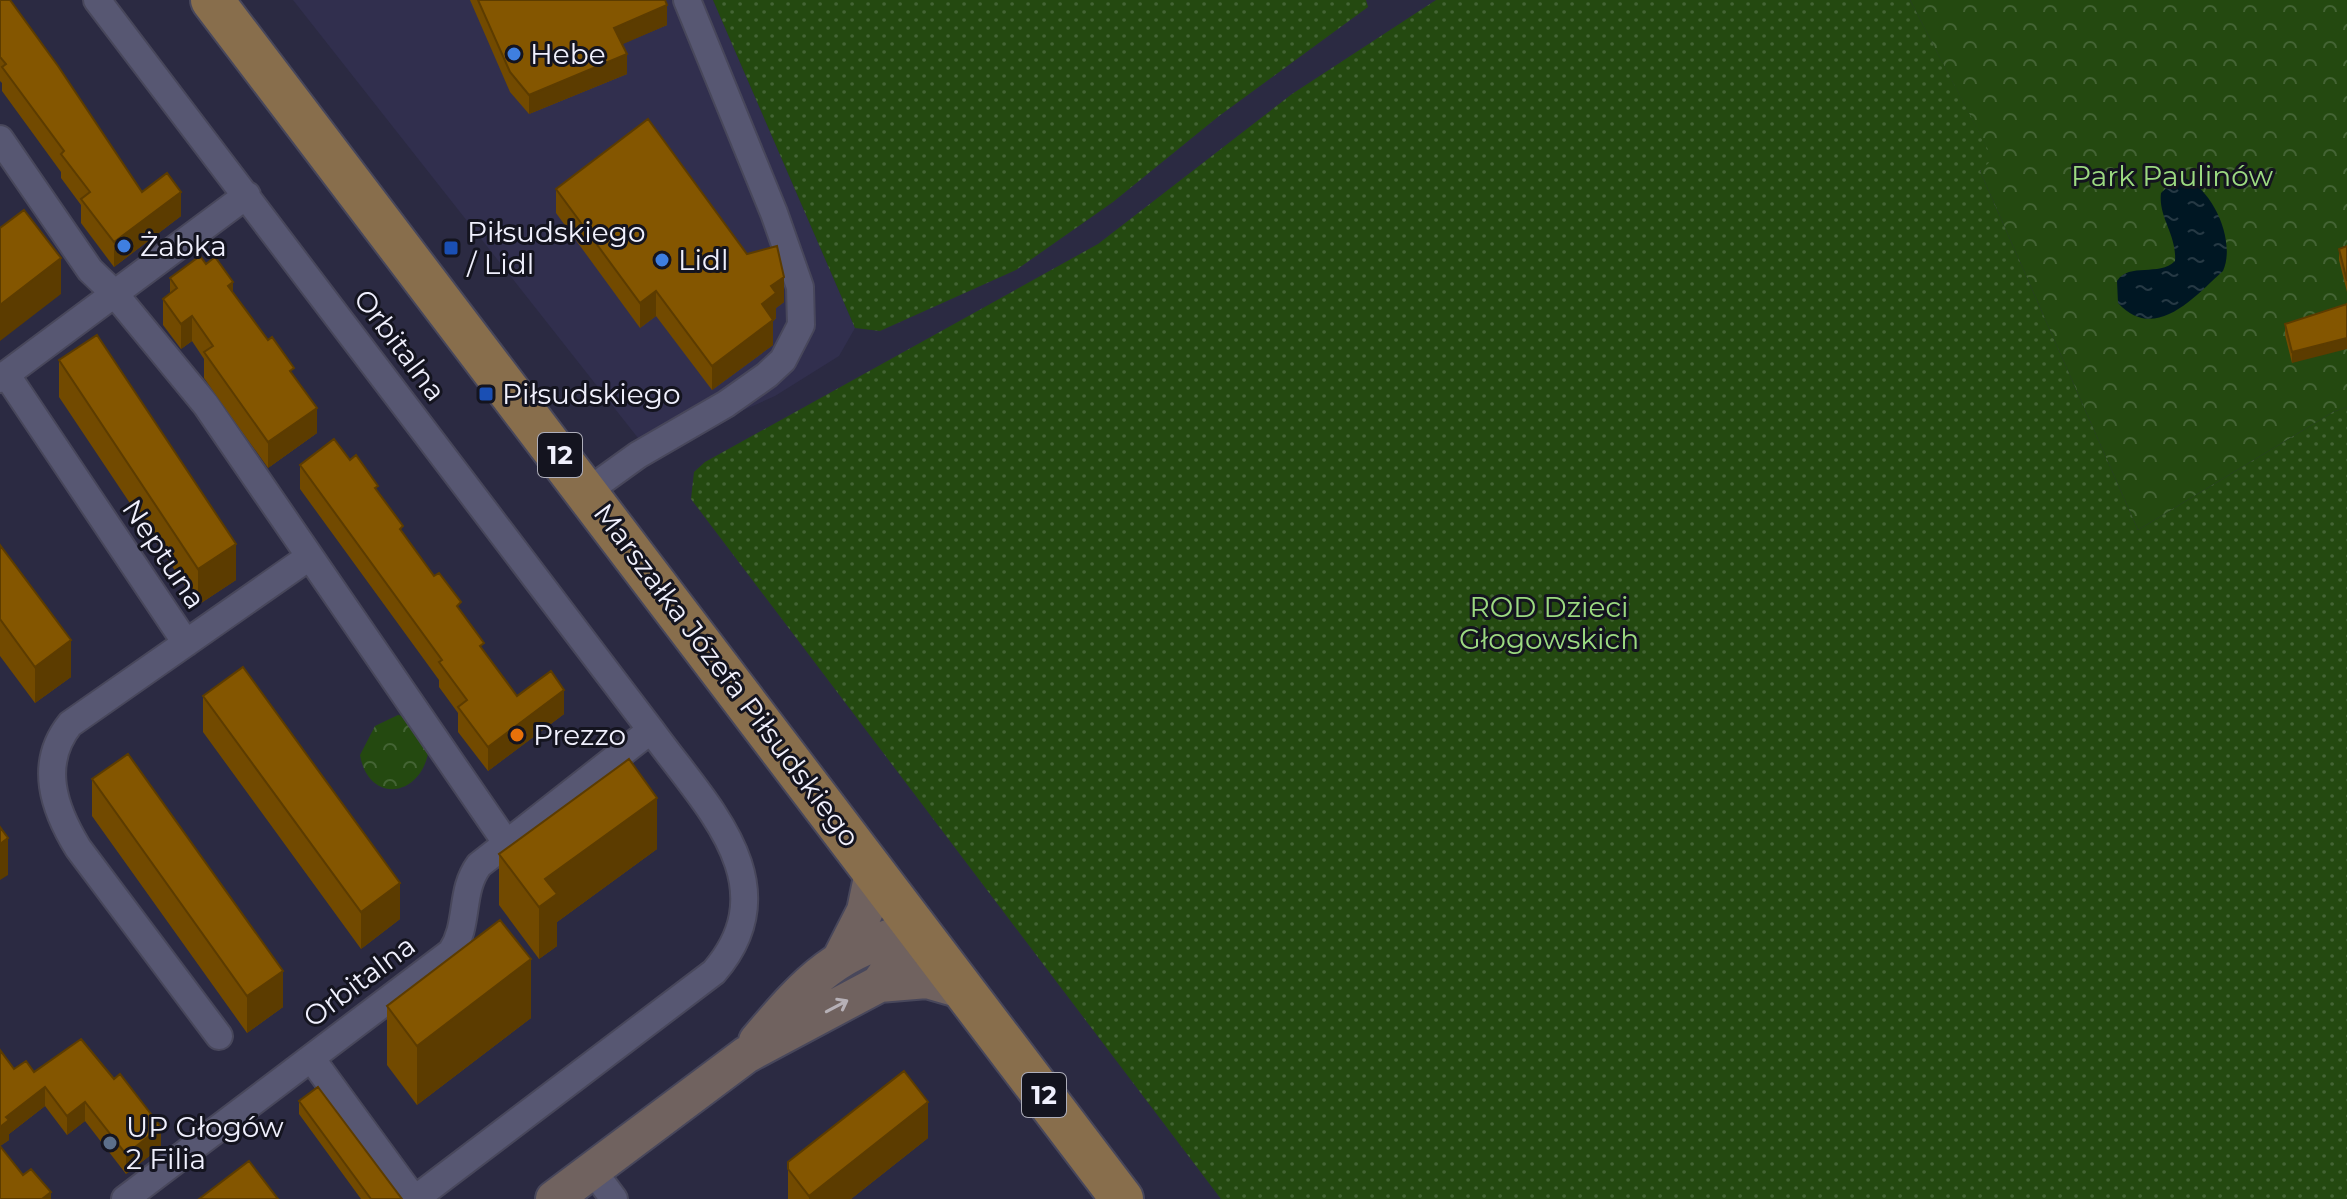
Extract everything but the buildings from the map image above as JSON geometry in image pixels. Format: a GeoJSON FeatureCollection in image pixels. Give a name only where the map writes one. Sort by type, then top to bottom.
{"type":"FeatureCollection","features":[{"type":"Feature","properties":{"kind":"main road","name":"Marszałka Józefa Piłsudskiego"},"geometry":{"type":"LineString","coordinates":[[212,0],[588,491],[1122,1199]]}},
{"type":"Feature","properties":{"kind":"street","name":"Orbitalna"},"geometry":{"type":"LineString","coordinates":[[97,0],[651,730],[734,846],[744,874],[745,907],[729,955],[714,972],[414,1199],[311,1058],[451,952],[460,939],[469,878],[505,841],[651,730]]}},
{"type":"Feature","properties":{"kind":"street"},"geometry":{"type":"LineString","coordinates":[[588,491],[638,455],[726,404],[767,375],[783,360],[801,325],[800,287],[774,213],[687,0]]}},
{"type":"Feature","properties":{"kind":"street"},"geometry":{"type":"LineString","coordinates":[[0,139],[90,270],[114,293],[206,405],[505,841]]}},
{"type":"Feature","properties":{"kind":"street","name":"Neptuna"},"geometry":{"type":"LineString","coordinates":[[247,195],[3,377],[186,643],[309,557]]}},
{"type":"Feature","properties":{"kind":"street"},"geometry":{"type":"LineString","coordinates":[[186,643],[70,724],[54,753],[53,799],[78,848],[219,1036]]}},
{"type":"Feature","properties":{"kind":"street"},"geometry":{"type":"LineString","coordinates":[[842,956],[865,911],[874,868]]}},
{"type":"Feature","properties":{"kind":"street"},"geometry":{"type":"LineString","coordinates":[[554,1199],[603,1185],[746,1055],[795,996],[842,956],[867,943],[918,929]]}},
{"type":"Feature","properties":{"kind":"street"},"geometry":{"type":"LineString","coordinates":[[879,984],[918,929]]}},
{"type":"Feature","properties":{"kind":"street"},"geometry":{"type":"LineString","coordinates":[[746,1055],[879,984],[927,980],[965,991]]}},
{"type":"Feature","properties":{"kind":"street"},"geometry":{"type":"LineString","coordinates":[[125,1199],[311,1058]]}},
{"type":"Feature","properties":{"kind":"shaded area"},"geometry":{"type":"Polygon","coordinates":[[[293,0],[713,0],[855,328],[839,356],[775,396],[649,452],[293,0]]]}},
{"type":"Feature","properties":{"kind":"green space"},"geometry":{"type":"Polygon","coordinates":[[[713,0],[1366,0],[1368,7],[1219,116],[1113,202],[1016,270],[880,331],[855,328],[713,0]]]}},
{"type":"Feature","properties":{"kind":"green space","name":"ROD Dzieci Głogowskich"},"geometry":{"type":"Polygon","coordinates":[[[1436,0],[1910,0],[1993,159],[1980,171],[2138,530],[2333,412],[2347,407],[2347,1199],[1221,1199],[691,499],[694,472],[705,462],[1098,244],[1292,94],[1436,0]]]}},
{"type":"Feature","properties":{"kind":"green space","name":"Park Paulinów"},"geometry":{"type":"Polygon","coordinates":[[[1910,0],[2347,0],[2347,407],[2333,412],[2138,530],[1980,171],[1992,158],[1910,0]]]}},
{"type":"Feature","properties":{"kind":"green space"},"geometry":{"type":"Polygon","coordinates":[[[398,715],[414,718],[429,747],[425,764],[417,777],[396,789],[384,788],[365,771],[360,755],[375,726],[398,715]]]}},
{"type":"Feature","properties":{"kind":"water"},"geometry":{"type":"Polygon","coordinates":[[[2185,178],[2205,194],[2220,218],[2227,246],[2223,271],[2186,304],[2160,318],[2146,319],[2132,314],[2118,303],[2117,281],[2129,272],[2161,268],[2175,261],[2173,243],[2162,210],[2161,193],[2174,180],[2185,178]]]}},
{"type":"Feature","properties":{"kind":"place","name":"Hebe"},"geometry":{"type":"Point","coordinates":[514,54]}},
{"type":"Feature","properties":{"kind":"place","name":"Żabka"},"geometry":{"type":"Point","coordinates":[124,246]}},
{"type":"Feature","properties":{"kind":"place","name":"Piłsudskiego / Lidl"},"geometry":{"type":"Point","coordinates":[451,248]}},
{"type":"Feature","properties":{"kind":"place","name":"Lidl"},"geometry":{"type":"Point","coordinates":[662,260]}},
{"type":"Feature","properties":{"kind":"place","name":"Piłsudskiego"},"geometry":{"type":"Point","coordinates":[486,394]}},
{"type":"Feature","properties":{"kind":"place","name":"Prezzo"},"geometry":{"type":"Point","coordinates":[517,735]}},
{"type":"Feature","properties":{"kind":"place","name":"UP Głogów 2 Filia"},"geometry":{"type":"Point","coordinates":[110,1143]}}]}
